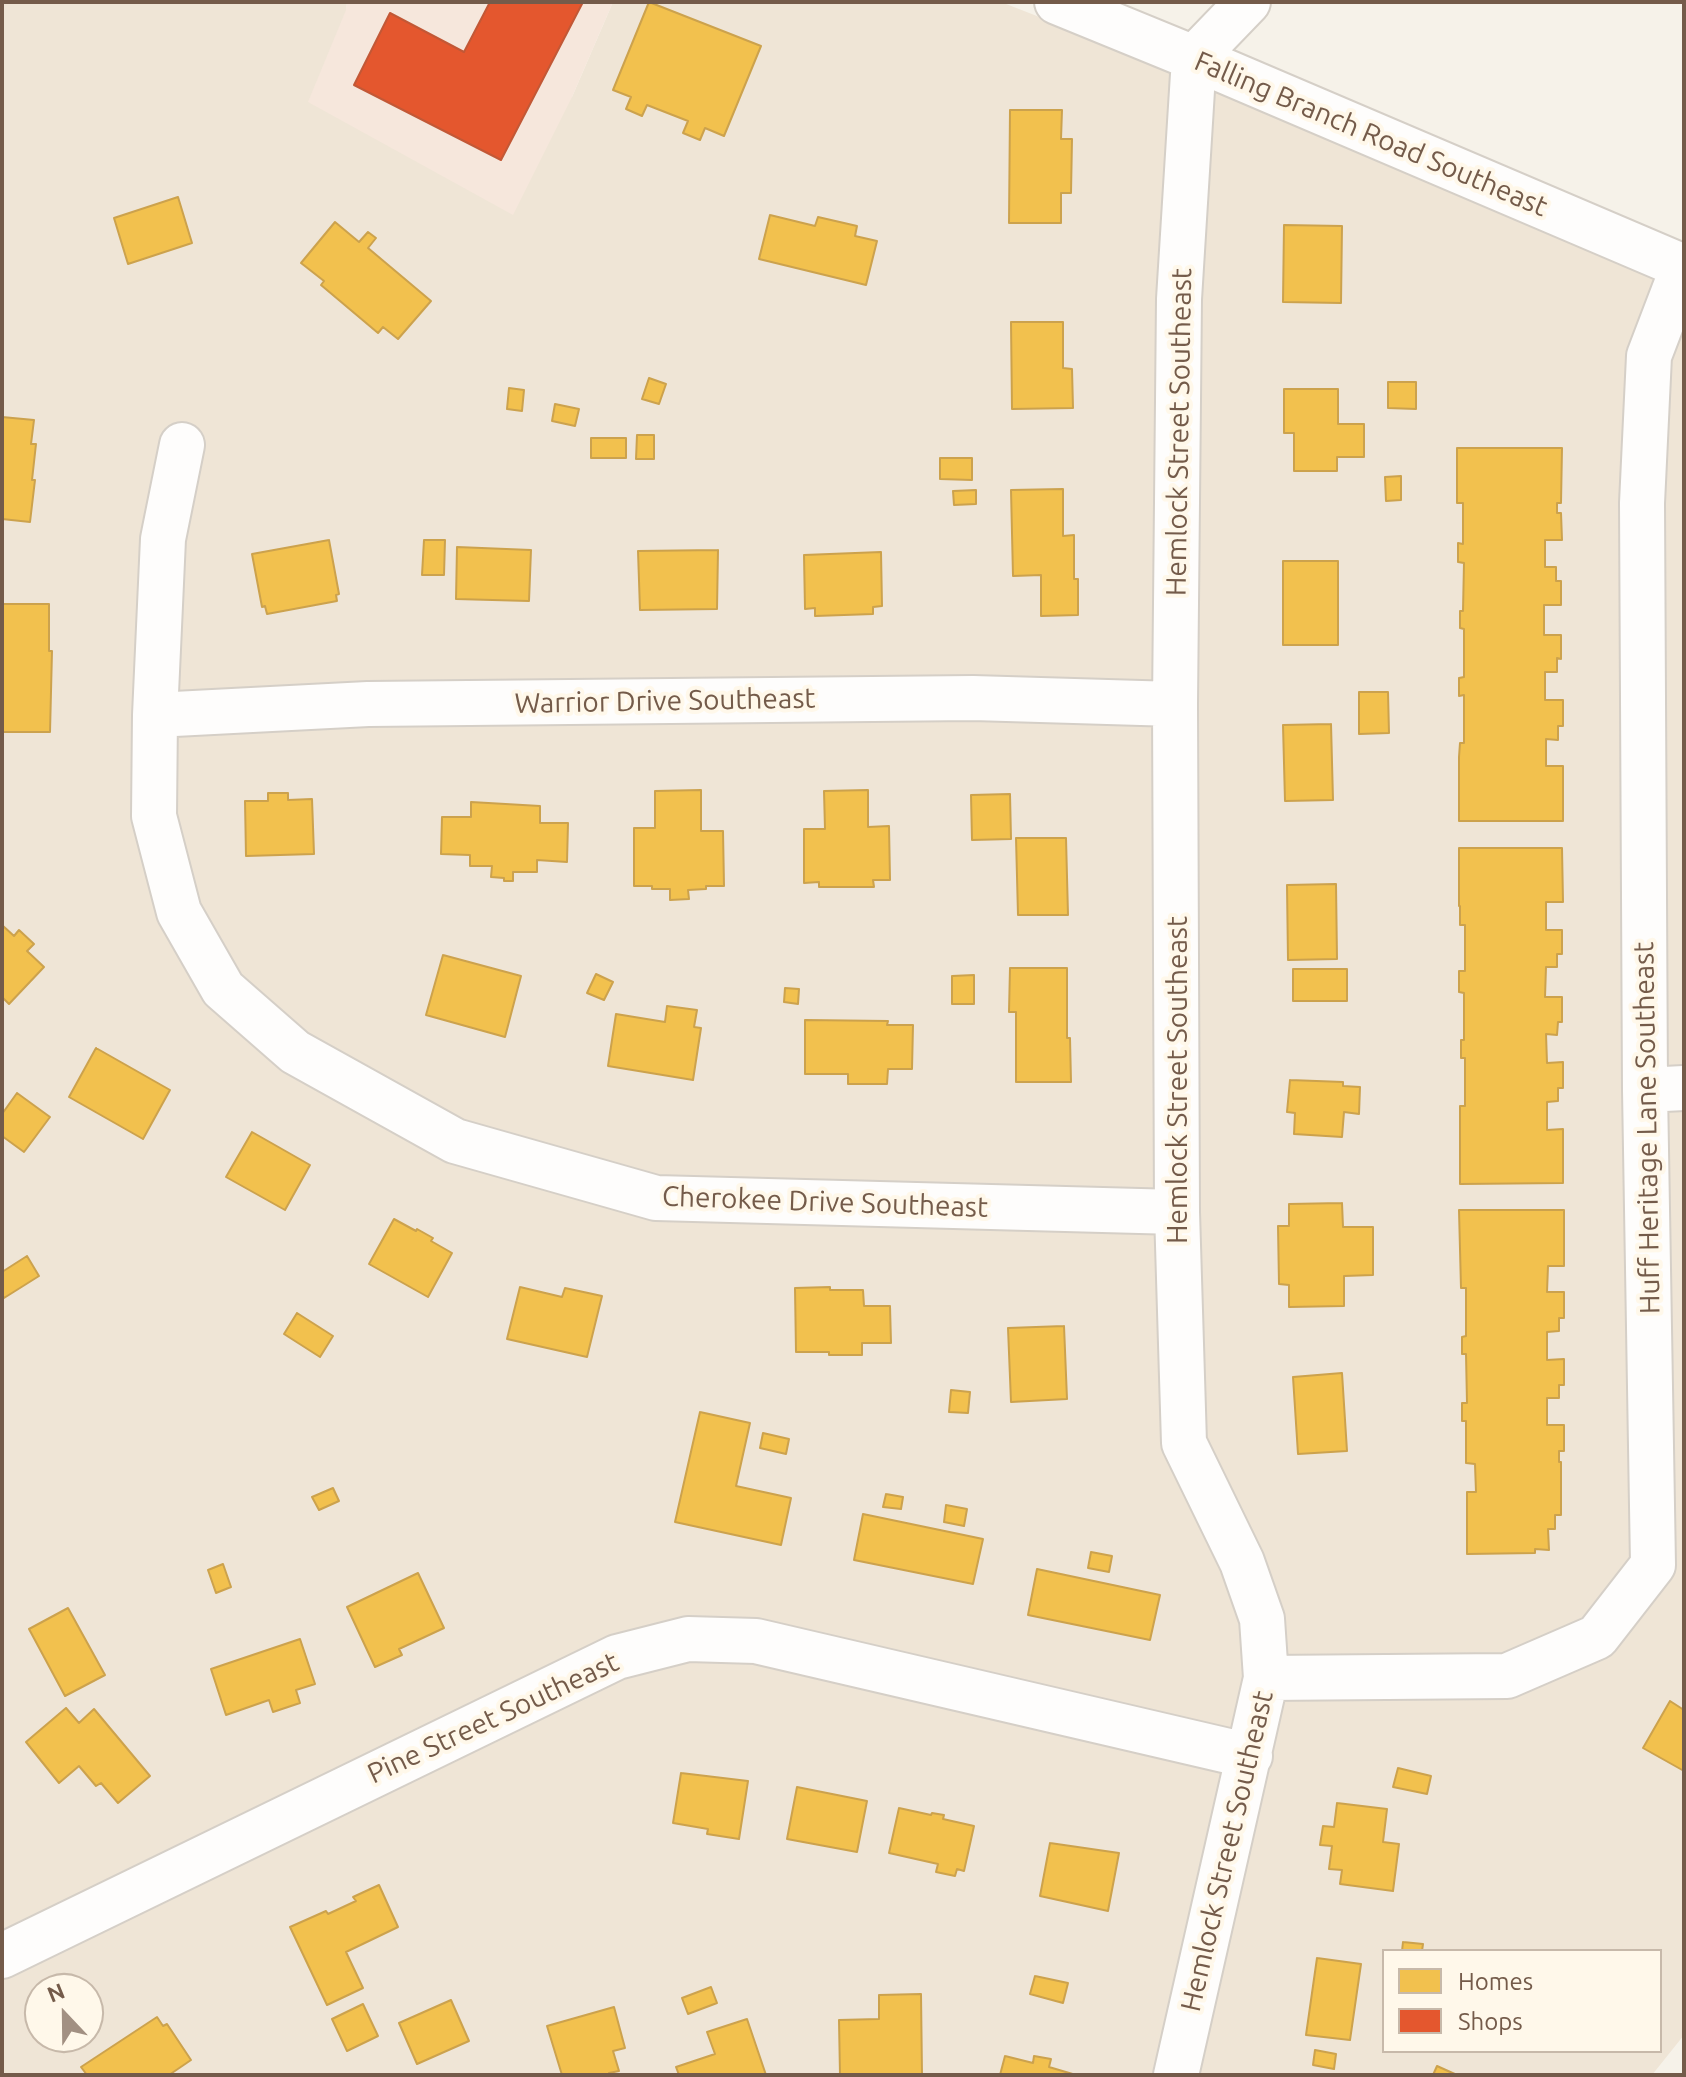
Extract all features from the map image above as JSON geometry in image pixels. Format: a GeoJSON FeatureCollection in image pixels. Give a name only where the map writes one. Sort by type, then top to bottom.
{"type":"FeatureCollection","features":[{"type":"Feature","properties":{"kind":"street","name":"Falling Branch Road Southeast"},"geometry":{"type":"LineString","coordinates":[[1057,2],[1684,267]]}},
{"type":"Feature","properties":{"kind":"street"},"geometry":{"type":"LineString","coordinates":[[1194,58],[1248,2]]}},
{"type":"Feature","properties":{"kind":"street","name":"Hemlock Street Southeast"},"geometry":{"type":"LineString","coordinates":[[1176,2075],[1266,1678],[1262,1619],[1242,1562],[1184,1443],[1177,1212],[1175,704],[1179,299],[1194,58]]}},
{"type":"Feature","properties":{"kind":"street","name":"Huff Heritage Lane Southeast"},"geometry":{"type":"LineString","coordinates":[[1266,1678],[1507,1676],[1597,1637],[1653,1565],[1665,1089],[1642,503],[1649,356],[1684,267]]}},
{"type":"Feature","properties":{"kind":"street","name":"Cherokee Drive Southeast"},"geometry":{"type":"LineString","coordinates":[[182,445],[163,539],[154,816],[179,912],[223,989],[295,1052],[455,1141],[656,1198],[1177,1212]]}},
{"type":"Feature","properties":{"kind":"street","name":"Warrior Drive Southeast"},"geometry":{"type":"LineString","coordinates":[[155,715],[416,703],[973,698],[1175,704]]}},
{"type":"Feature","properties":{"kind":"street","name":"Pine Street Southeast"},"geometry":{"type":"LineString","coordinates":[[2,1956],[617,1657],[688,1639],[756,1641],[1250,1756]]}},
{"type":"Feature","properties":{"kind":"shaded area"},"geometry":{"type":"Polygon","coordinates":[[[2,2],[347,2],[346,10],[572,97],[613,2],[1001,2],[1684,282],[1684,2035],[1652,2075],[2,2075],[2,2]]]}},
{"type":"Feature","properties":{"kind":"shaded area"},"geometry":{"type":"Polygon","coordinates":[[[347,2],[613,2],[572,97],[513,215],[308,102],[347,2]]]}},
{"type":"Feature","properties":{"kind":"building: Homes"},"geometry":{"type":"Polygon","coordinates":[[[649,2],[761,46],[724,136],[705,128],[700,140],[683,133],[688,121],[647,105],[642,116],[626,109],[631,97],[613,90],[649,2]]]}},
{"type":"Feature","properties":{"kind":"building: Homes"},"geometry":{"type":"Polygon","coordinates":[[[1010,110],[1062,110],[1061,139],[1072,139],[1071,193],[1061,193],[1061,223],[1009,223],[1010,110]]]}},
{"type":"Feature","properties":{"kind":"building: Homes"},"geometry":{"type":"Polygon","coordinates":[[[178,197],[192,243],[128,264],[114,218],[178,197]]]}},
{"type":"Feature","properties":{"kind":"building: Homes"},"geometry":{"type":"Polygon","coordinates":[[[770,215],[815,226],[818,217],[857,226],[855,236],[877,241],[866,285],[759,259],[770,215]]]}},
{"type":"Feature","properties":{"kind":"building: Homes"},"geometry":{"type":"Polygon","coordinates":[[[335,222],[359,242],[368,232],[376,238],[368,248],[431,301],[398,339],[383,327],[378,333],[321,285],[324,281],[301,263],[335,222]]]}},
{"type":"Feature","properties":{"kind":"building: Homes"},"geometry":{"type":"Polygon","coordinates":[[[1284,225],[1342,226],[1341,303],[1283,302],[1284,225]]]}},
{"type":"Feature","properties":{"kind":"building: Homes"},"geometry":{"type":"Polygon","coordinates":[[[1011,322],[1063,322],[1063,368],[1072,369],[1073,408],[1012,409],[1011,322]]]}},
{"type":"Feature","properties":{"kind":"building: Homes"},"geometry":{"type":"Polygon","coordinates":[[[649,378],[666,384],[659,404],[642,399],[649,378]]]}},
{"type":"Feature","properties":{"kind":"building: Homes"},"geometry":{"type":"Polygon","coordinates":[[[1388,382],[1416,382],[1416,409],[1388,408],[1388,382]]]}},
{"type":"Feature","properties":{"kind":"building: Homes"},"geometry":{"type":"Polygon","coordinates":[[[509,388],[524,390],[522,411],[507,409],[509,388]]]}},
{"type":"Feature","properties":{"kind":"building: Homes"},"geometry":{"type":"Polygon","coordinates":[[[1284,389],[1338,389],[1338,424],[1364,424],[1364,457],[1337,457],[1337,471],[1294,471],[1294,433],[1284,433],[1284,389]]]}},
{"type":"Feature","properties":{"kind":"building: Homes"},"geometry":{"type":"Polygon","coordinates":[[[555,404],[579,409],[575,426],[552,421],[555,404]]]}},
{"type":"Feature","properties":{"kind":"building: Homes"},"geometry":{"type":"Polygon","coordinates":[[[2,417],[34,420],[31,444],[36,444],[32,480],[35,480],[30,522],[2,519],[2,417]]]}},
{"type":"Feature","properties":{"kind":"building: Homes"},"geometry":{"type":"Polygon","coordinates":[[[637,435],[654,435],[654,459],[636,459],[637,435]]]}},
{"type":"Feature","properties":{"kind":"building: Homes"},"geometry":{"type":"Polygon","coordinates":[[[591,438],[626,438],[626,458],[591,458],[591,438]]]}},
{"type":"Feature","properties":{"kind":"building: Homes"},"geometry":{"type":"Polygon","coordinates":[[[1457,448],[1562,448],[1561,503],[1557,503],[1557,513],[1561,513],[1562,540],[1545,540],[1545,567],[1556,567],[1556,581],[1561,581],[1561,605],[1544,605],[1544,635],[1561,635],[1561,659],[1557,658],[1557,672],[1545,672],[1545,700],[1563,700],[1563,726],[1558,726],[1558,740],[1546,739],[1546,766],[1563,766],[1563,821],[1459,821],[1459,757],[1460,743],[1464,743],[1464,695],[1459,696],[1459,678],[1464,677],[1464,629],[1460,628],[1460,611],[1463,611],[1464,563],[1458,562],[1458,543],[1463,544],[1463,503],[1457,503],[1457,448]]]}},
{"type":"Feature","properties":{"kind":"building: Homes"},"geometry":{"type":"Polygon","coordinates":[[[940,458],[972,458],[972,480],[940,479],[940,458]]]}},
{"type":"Feature","properties":{"kind":"building: Homes"},"geometry":{"type":"Polygon","coordinates":[[[1401,476],[1401,500],[1386,501],[1385,477],[1401,476]]]}},
{"type":"Feature","properties":{"kind":"building: Homes"},"geometry":{"type":"Polygon","coordinates":[[[1063,489],[1063,536],[1074,535],[1078,615],[1041,616],[1041,575],[1013,576],[1011,490],[1063,489]]]}},
{"type":"Feature","properties":{"kind":"building: Homes"},"geometry":{"type":"Polygon","coordinates":[[[976,490],[976,504],[954,505],[953,491],[976,490]]]}},
{"type":"Feature","properties":{"kind":"building: Homes"},"geometry":{"type":"Polygon","coordinates":[[[329,540],[339,594],[336,595],[337,601],[267,614],[265,606],[262,607],[252,554],[329,540]]]}},
{"type":"Feature","properties":{"kind":"building: Homes"},"geometry":{"type":"Polygon","coordinates":[[[424,540],[445,540],[444,575],[422,575],[424,540]]]}},
{"type":"Feature","properties":{"kind":"building: Homes"},"geometry":{"type":"Polygon","coordinates":[[[457,547],[531,550],[529,601],[456,599],[457,547]]]}},
{"type":"Feature","properties":{"kind":"building: Homes"},"geometry":{"type":"Polygon","coordinates":[[[718,550],[717,609],[640,610],[638,551],[718,550]]]}},
{"type":"Feature","properties":{"kind":"building: Homes"},"geometry":{"type":"Polygon","coordinates":[[[881,552],[882,606],[873,607],[873,614],[815,616],[815,608],[805,609],[804,555],[881,552]]]}},
{"type":"Feature","properties":{"kind":"building: Homes"},"geometry":{"type":"Polygon","coordinates":[[[1283,561],[1338,561],[1338,645],[1283,645],[1283,561]]]}},
{"type":"Feature","properties":{"kind":"building: Homes"},"geometry":{"type":"Polygon","coordinates":[[[2,604],[49,604],[49,651],[52,651],[50,732],[2,732],[2,604]]]}},
{"type":"Feature","properties":{"kind":"building: Homes"},"geometry":{"type":"Polygon","coordinates":[[[1359,692],[1388,692],[1389,733],[1359,734],[1359,692]]]}},
{"type":"Feature","properties":{"kind":"building: Homes"},"geometry":{"type":"Polygon","coordinates":[[[1331,724],[1333,800],[1285,801],[1283,725],[1331,724]]]}},
{"type":"Feature","properties":{"kind":"building: Homes"},"geometry":{"type":"Polygon","coordinates":[[[701,790],[701,831],[723,831],[724,886],[688,890],[689,899],[670,900],[670,889],[634,886],[634,828],[655,828],[655,791],[701,790]]]}},
{"type":"Feature","properties":{"kind":"building: Homes"},"geometry":{"type":"Polygon","coordinates":[[[868,790],[868,827],[889,826],[890,880],[873,880],[874,887],[819,887],[819,882],[804,883],[804,829],[825,829],[824,791],[868,790]]]}},
{"type":"Feature","properties":{"kind":"building: Homes"},"geometry":{"type":"Polygon","coordinates":[[[268,793],[288,793],[288,800],[312,799],[314,854],[246,856],[245,801],[268,801],[268,793]]]}},
{"type":"Feature","properties":{"kind":"building: Homes"},"geometry":{"type":"Polygon","coordinates":[[[1010,794],[1011,839],[972,840],[971,795],[1010,794]]]}},
{"type":"Feature","properties":{"kind":"building: Homes"},"geometry":{"type":"Polygon","coordinates":[[[471,802],[540,806],[540,823],[568,823],[567,862],[537,860],[537,872],[513,872],[513,881],[504,881],[504,878],[491,877],[492,866],[470,866],[470,855],[441,854],[442,817],[471,817],[471,802]]]}},
{"type":"Feature","properties":{"kind":"building: Homes"},"geometry":{"type":"Polygon","coordinates":[[[1016,838],[1066,838],[1068,915],[1018,915],[1016,838]]]}},
{"type":"Feature","properties":{"kind":"building: Homes"},"geometry":{"type":"Polygon","coordinates":[[[1459,848],[1562,848],[1563,902],[1546,902],[1546,930],[1562,930],[1562,954],[1557,954],[1557,967],[1546,967],[1545,997],[1562,997],[1562,1022],[1558,1022],[1557,1035],[1546,1034],[1547,1063],[1563,1062],[1563,1088],[1558,1088],[1558,1101],[1547,1102],[1547,1130],[1563,1129],[1563,1183],[1460,1184],[1460,1106],[1465,1106],[1465,1058],[1461,1058],[1464,993],[1459,992],[1459,971],[1465,971],[1465,925],[1460,925],[1459,848]]]}},
{"type":"Feature","properties":{"kind":"building: Homes"},"geometry":{"type":"Polygon","coordinates":[[[1336,884],[1337,959],[1288,960],[1287,885],[1336,884]]]}},
{"type":"Feature","properties":{"kind":"building: Homes"},"geometry":{"type":"Polygon","coordinates":[[[2,925],[14,936],[19,930],[34,944],[27,951],[44,967],[9,1004],[2,997],[2,925]]]}},
{"type":"Feature","properties":{"kind":"building: Homes"},"geometry":{"type":"Polygon","coordinates":[[[443,955],[521,976],[505,1037],[426,1015],[443,955]]]}},
{"type":"Feature","properties":{"kind":"building: Homes"},"geometry":{"type":"Polygon","coordinates":[[[1010,968],[1067,968],[1067,1038],[1070,1038],[1071,1082],[1016,1082],[1016,1012],[1009,1012],[1010,968]]]}},
{"type":"Feature","properties":{"kind":"building: Homes"},"geometry":{"type":"Polygon","coordinates":[[[1293,969],[1347,969],[1347,1001],[1293,1001],[1293,969]]]}},
{"type":"Feature","properties":{"kind":"building: Homes"},"geometry":{"type":"Polygon","coordinates":[[[596,974],[613,982],[604,1000],[587,993],[596,974]]]}},
{"type":"Feature","properties":{"kind":"building: Homes"},"geometry":{"type":"Polygon","coordinates":[[[974,975],[974,1004],[952,1004],[952,976],[974,975]]]}},
{"type":"Feature","properties":{"kind":"building: Homes"},"geometry":{"type":"Polygon","coordinates":[[[785,988],[799,989],[798,1004],[784,1002],[785,988]]]}},
{"type":"Feature","properties":{"kind":"building: Homes"},"geometry":{"type":"Polygon","coordinates":[[[667,1006],[697,1010],[694,1027],[701,1028],[693,1080],[608,1066],[616,1014],[665,1022],[667,1006]]]}},
{"type":"Feature","properties":{"kind":"building: Homes"},"geometry":{"type":"Polygon","coordinates":[[[805,1020],[888,1021],[887,1025],[913,1025],[912,1069],[888,1069],[887,1084],[848,1084],[848,1074],[805,1074],[805,1020]]]}},
{"type":"Feature","properties":{"kind":"building: Homes"},"geometry":{"type":"Polygon","coordinates":[[[96,1048],[170,1090],[143,1139],[69,1097],[96,1048]]]}},
{"type":"Feature","properties":{"kind":"building: Homes"},"geometry":{"type":"Polygon","coordinates":[[[1290,1080],[1343,1082],[1343,1086],[1360,1087],[1359,1114],[1344,1112],[1342,1137],[1294,1134],[1295,1113],[1287,1112],[1290,1080]]]}},
{"type":"Feature","properties":{"kind":"building: Homes"},"geometry":{"type":"Polygon","coordinates":[[[17,1093],[50,1117],[24,1152],[2,1136],[2,1114],[17,1093]]]}},
{"type":"Feature","properties":{"kind":"building: Homes"},"geometry":{"type":"Polygon","coordinates":[[[252,1132],[310,1165],[285,1210],[226,1177],[252,1132]]]}},
{"type":"Feature","properties":{"kind":"building: Homes"},"geometry":{"type":"Polygon","coordinates":[[[1342,1203],[1343,1227],[1373,1227],[1373,1275],[1344,1276],[1344,1306],[1289,1307],[1289,1285],[1279,1284],[1278,1226],[1289,1226],[1289,1204],[1342,1203]]]}},
{"type":"Feature","properties":{"kind":"building: Homes"},"geometry":{"type":"Polygon","coordinates":[[[1459,1210],[1564,1210],[1564,1266],[1548,1266],[1547,1292],[1564,1292],[1564,1318],[1559,1318],[1559,1331],[1547,1332],[1547,1360],[1564,1359],[1564,1385],[1559,1385],[1559,1398],[1547,1398],[1547,1425],[1564,1425],[1564,1451],[1559,1451],[1561,1515],[1555,1515],[1555,1529],[1548,1529],[1549,1550],[1467,1554],[1467,1492],[1476,1492],[1475,1464],[1466,1463],[1466,1421],[1462,1421],[1462,1403],[1467,1403],[1466,1354],[1462,1354],[1462,1337],[1466,1336],[1466,1288],[1461,1288],[1459,1210]]]}},
{"type":"Feature","properties":{"kind":"building: Homes"},"geometry":{"type":"Polygon","coordinates":[[[394,1219],[433,1238],[431,1241],[452,1253],[428,1297],[369,1264],[394,1219]]]}},
{"type":"Feature","properties":{"kind":"building: Homes"},"geometry":{"type":"Polygon","coordinates":[[[27,1256],[39,1276],[4,1298],[2,1272],[27,1256]]]}},
{"type":"Feature","properties":{"kind":"building: Homes"},"geometry":{"type":"Polygon","coordinates":[[[520,1287],[562,1297],[565,1288],[602,1296],[587,1357],[507,1339],[520,1287]]]}},
{"type":"Feature","properties":{"kind":"building: Homes"},"geometry":{"type":"Polygon","coordinates":[[[830,1287],[830,1290],[863,1290],[864,1306],[890,1306],[891,1343],[862,1343],[862,1355],[796,1352],[795,1288],[830,1287]]]}},
{"type":"Feature","properties":{"kind":"building: Homes"},"geometry":{"type":"Polygon","coordinates":[[[297,1313],[333,1336],[320,1357],[284,1334],[297,1313]]]}},
{"type":"Feature","properties":{"kind":"building: Homes"},"geometry":{"type":"Polygon","coordinates":[[[1064,1326],[1067,1399],[1011,1402],[1008,1328],[1064,1326]]]}},
{"type":"Feature","properties":{"kind":"building: Homes"},"geometry":{"type":"Polygon","coordinates":[[[1342,1373],[1347,1451],[1298,1454],[1293,1377],[1342,1373]]]}},
{"type":"Feature","properties":{"kind":"building: Homes"},"geometry":{"type":"Polygon","coordinates":[[[951,1390],[970,1392],[968,1413],[949,1412],[951,1390]]]}},
{"type":"Feature","properties":{"kind":"building: Homes"},"geometry":{"type":"Polygon","coordinates":[[[700,1412],[750,1423],[736,1486],[791,1498],[781,1545],[675,1522],[700,1412]]]}},
{"type":"Feature","properties":{"kind":"building: Homes"},"geometry":{"type":"Polygon","coordinates":[[[763,1433],[789,1439],[786,1454],[760,1448],[763,1433]]]}},
{"type":"Feature","properties":{"kind":"building: Homes"},"geometry":{"type":"Polygon","coordinates":[[[333,1488],[339,1501],[319,1510],[312,1497],[333,1488]]]}},
{"type":"Feature","properties":{"kind":"building: Homes"},"geometry":{"type":"Polygon","coordinates":[[[886,1494],[903,1497],[901,1509],[883,1507],[886,1494]]]}},
{"type":"Feature","properties":{"kind":"building: Homes"},"geometry":{"type":"Polygon","coordinates":[[[946,1505],[967,1509],[964,1526],[944,1522],[946,1505]]]}},
{"type":"Feature","properties":{"kind":"building: Homes"},"geometry":{"type":"Polygon","coordinates":[[[863,1514],[983,1539],[973,1584],[854,1560],[863,1514]]]}},
{"type":"Feature","properties":{"kind":"building: Homes"},"geometry":{"type":"Polygon","coordinates":[[[1091,1552],[1112,1556],[1109,1572],[1088,1568],[1091,1552]]]}},
{"type":"Feature","properties":{"kind":"building: Homes"},"geometry":{"type":"Polygon","coordinates":[[[223,1564],[231,1587],[216,1593],[208,1570],[223,1564]]]}},
{"type":"Feature","properties":{"kind":"building: Homes"},"geometry":{"type":"Polygon","coordinates":[[[1037,1569],[1160,1595],[1150,1640],[1028,1615],[1037,1569]]]}},
{"type":"Feature","properties":{"kind":"building: Homes"},"geometry":{"type":"Polygon","coordinates":[[[418,1573],[444,1628],[399,1649],[402,1655],[375,1667],[347,1607],[418,1573]]]}},
{"type":"Feature","properties":{"kind":"building: Homes"},"geometry":{"type":"Polygon","coordinates":[[[68,1608],[105,1675],[65,1696],[29,1629],[68,1608]]]}},
{"type":"Feature","properties":{"kind":"building: Homes"},"geometry":{"type":"Polygon","coordinates":[[[300,1639],[315,1684],[296,1690],[300,1703],[273,1712],[269,1700],[226,1715],[211,1669],[300,1639]]]}},
{"type":"Feature","properties":{"kind":"building: Homes"},"geometry":{"type":"Polygon","coordinates":[[[1670,1701],[1684,1710],[1684,1771],[1643,1748],[1670,1701]]]}},
{"type":"Feature","properties":{"kind":"building: Homes"},"geometry":{"type":"Polygon","coordinates":[[[66,1708],[79,1723],[94,1709],[150,1776],[118,1803],[101,1783],[96,1786],[79,1766],[59,1783],[26,1742],[66,1708]]]}},
{"type":"Feature","properties":{"kind":"building: Homes"},"geometry":{"type":"Polygon","coordinates":[[[1398,1768],[1431,1776],[1427,1794],[1393,1787],[1398,1768]]]}},
{"type":"Feature","properties":{"kind":"building: Homes"},"geometry":{"type":"Polygon","coordinates":[[[681,1773],[748,1781],[739,1839],[707,1834],[708,1829],[673,1823],[681,1773]]]}},
{"type":"Feature","properties":{"kind":"building: Homes"},"geometry":{"type":"Polygon","coordinates":[[[797,1787],[867,1801],[857,1852],[787,1839],[797,1787]]]}},
{"type":"Feature","properties":{"kind":"building: Homes"},"geometry":{"type":"Polygon","coordinates":[[[1337,1803],[1387,1809],[1383,1842],[1399,1844],[1393,1891],[1340,1884],[1342,1870],[1329,1869],[1332,1846],[1320,1845],[1323,1826],[1334,1827],[1337,1803]]]}},
{"type":"Feature","properties":{"kind":"building: Homes"},"geometry":{"type":"Polygon","coordinates":[[[899,1808],[944,1815],[943,1819],[974,1826],[964,1871],[957,1869],[955,1876],[936,1872],[938,1864],[889,1853],[899,1808]]]}},
{"type":"Feature","properties":{"kind":"building: Homes"},"geometry":{"type":"Polygon","coordinates":[[[1050,1843],[1119,1853],[1108,1911],[1040,1896],[1050,1843]]]}},
{"type":"Feature","properties":{"kind":"building: Homes"},"geometry":{"type":"Polygon","coordinates":[[[379,1885],[398,1927],[346,1952],[363,1988],[327,2005],[290,1927],[356,1901],[353,1897],[379,1885]]]}},
{"type":"Feature","properties":{"kind":"building: Homes"},"geometry":{"type":"Polygon","coordinates":[[[1403,1942],[1423,1944],[1422,1949],[1402,1949],[1403,1942]]]}},
{"type":"Feature","properties":{"kind":"building: Homes"},"geometry":{"type":"Polygon","coordinates":[[[1317,1958],[1361,1964],[1350,2040],[1306,2035],[1317,1958]]]}},
{"type":"Feature","properties":{"kind":"building: Homes"},"geometry":{"type":"Polygon","coordinates":[[[1035,1976],[1068,1983],[1063,2003],[1030,1994],[1035,1976]]]}},
{"type":"Feature","properties":{"kind":"building: Homes"},"geometry":{"type":"Polygon","coordinates":[[[711,1987],[717,2003],[688,2014],[682,1998],[711,1987]]]}},
{"type":"Feature","properties":{"kind":"building: Homes"},"geometry":{"type":"Polygon","coordinates":[[[921,1994],[922,2075],[840,2075],[839,2020],[879,2019],[879,1995],[921,1994]]]}},
{"type":"Feature","properties":{"kind":"building: Homes"},"geometry":{"type":"Polygon","coordinates":[[[451,2000],[469,2041],[417,2064],[399,2023],[451,2000]]]}},
{"type":"Feature","properties":{"kind":"building: Homes"},"geometry":{"type":"Polygon","coordinates":[[[363,2004],[378,2036],[347,2051],[332,2019],[363,2004]]]}},
{"type":"Feature","properties":{"kind":"building: Homes"},"geometry":{"type":"Polygon","coordinates":[[[614,2007],[625,2048],[613,2051],[619,2071],[609,2075],[562,2075],[547,2026],[614,2007]]]}},
{"type":"Feature","properties":{"kind":"building: Homes"},"geometry":{"type":"Polygon","coordinates":[[[157,2017],[163,2026],[167,2024],[191,2060],[169,2075],[87,2075],[81,2067],[157,2017]]]}},
{"type":"Feature","properties":{"kind":"building: Homes"},"geometry":{"type":"Polygon","coordinates":[[[747,2019],[766,2075],[679,2075],[676,2067],[715,2054],[707,2032],[747,2019]]]}},
{"type":"Feature","properties":{"kind":"building: Homes"},"geometry":{"type":"Polygon","coordinates":[[[1315,2050],[1336,2054],[1334,2069],[1313,2065],[1315,2050]]]}},
{"type":"Feature","properties":{"kind":"building: Homes"},"geometry":{"type":"Polygon","coordinates":[[[1005,2056],[1033,2063],[1034,2056],[1051,2059],[1049,2067],[1076,2075],[1000,2075],[1005,2056]]]}},
{"type":"Feature","properties":{"kind":"building: Homes"},"geometry":{"type":"Polygon","coordinates":[[[1437,2066],[1457,2075],[1433,2075],[1437,2066]]]}},
{"type":"Feature","properties":{"kind":"building: Shops"},"geometry":{"type":"Polygon","coordinates":[[[490,2],[583,2],[501,160],[354,85],[390,13],[464,52],[490,2]]]}}]}
